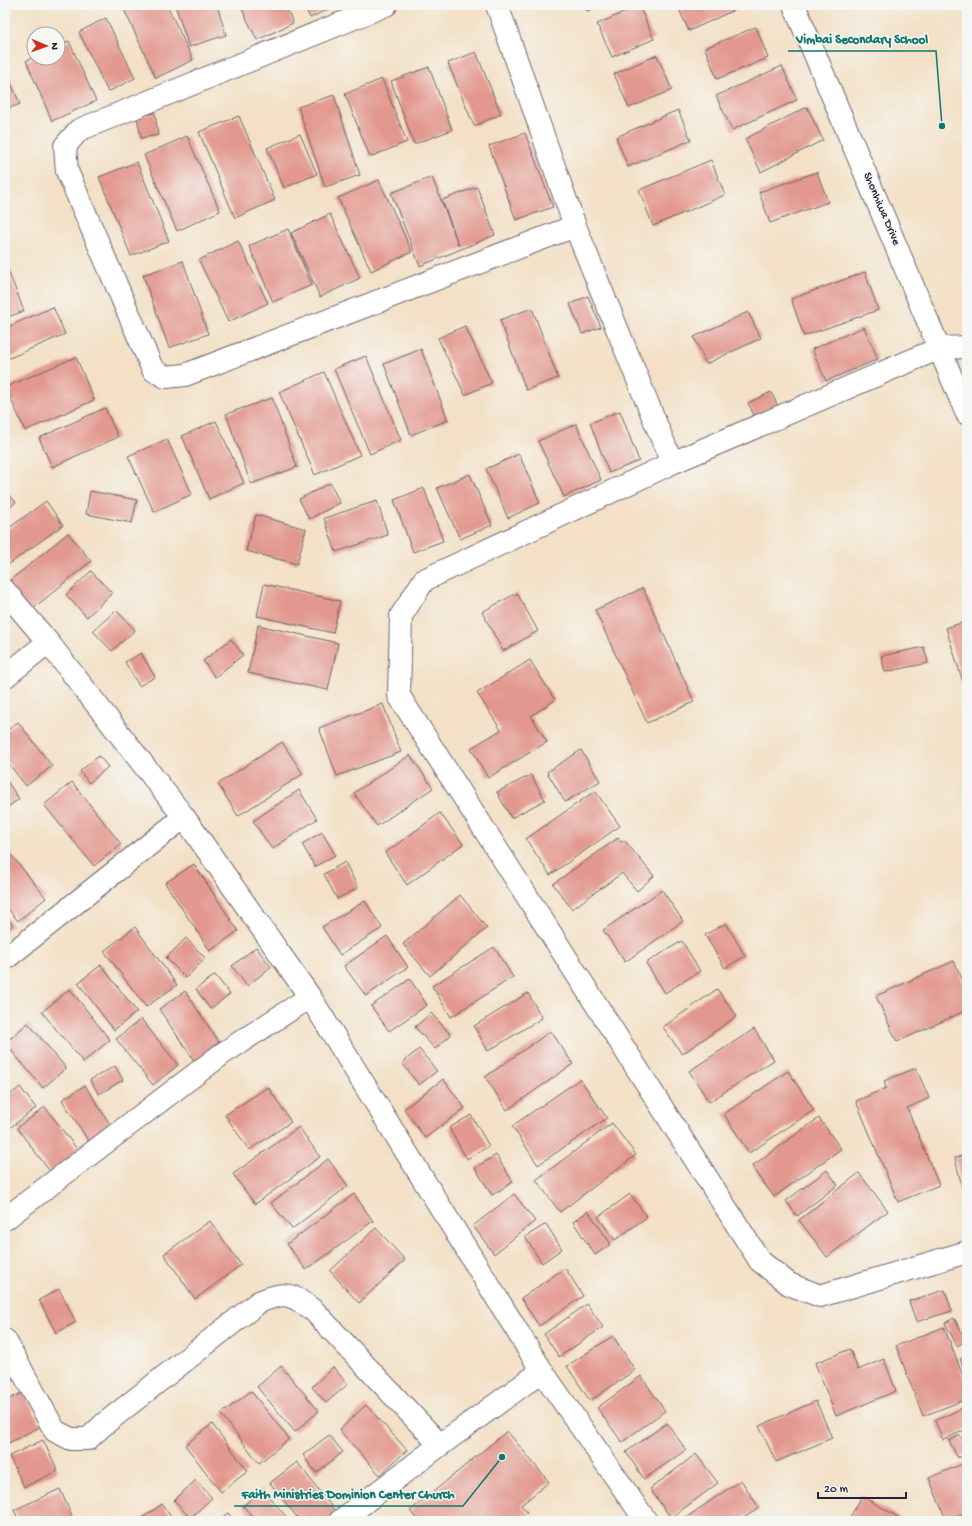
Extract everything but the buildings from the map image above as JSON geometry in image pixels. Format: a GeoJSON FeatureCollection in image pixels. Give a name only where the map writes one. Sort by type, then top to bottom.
{"type":"FeatureCollection","features":[{"type":"Feature","properties":{"kind":"street"},"geometry":{"type":"LineString","coordinates":[[386,5],[79,130],[65,146],[67,171],[153,370],[166,377],[185,375],[574,226]]}},
{"type":"Feature","properties":{"kind":"street"},"geometry":{"type":"LineString","coordinates":[[497,5],[574,226],[672,463]]}},
{"type":"Feature","properties":{"kind":"street","name":"Shonhiwa Drive"},"geometry":{"type":"LineString","coordinates":[[794,5],[967,414]]}},
{"type":"Feature","properties":{"kind":"street"},"geometry":{"type":"LineString","coordinates":[[967,347],[940,348],[672,463],[424,580],[401,616],[399,696],[760,1261],[789,1284],[820,1296],[967,1252]]}},
{"type":"Feature","properties":{"kind":"street"},"geometry":{"type":"LineString","coordinates":[[5,591],[48,642],[184,817],[310,997],[542,1371],[646,1521]]}},
{"type":"Feature","properties":{"kind":"street"},"geometry":{"type":"LineString","coordinates":[[5,677],[48,642]]}},
{"type":"Feature","properties":{"kind":"street"},"geometry":{"type":"LineString","coordinates":[[5,959],[184,817]]}},
{"type":"Feature","properties":{"kind":"street"},"geometry":{"type":"LineString","coordinates":[[5,1219],[222,1054],[310,997]]}},
{"type":"Feature","properties":{"kind":"street"},"geometry":{"type":"LineString","coordinates":[[5,1340],[55,1431],[71,1439],[88,1439],[103,1425],[259,1302],[278,1294],[295,1297],[314,1311],[440,1444]]}},
{"type":"Feature","properties":{"kind":"street"},"geometry":{"type":"LineString","coordinates":[[340,1521],[440,1444],[542,1371]]}},
{"type":"Feature","properties":{"kind":"place","name":"Vimbai Secondary School"},"geometry":{"type":"Point","coordinates":[942,126]}},
{"type":"Feature","properties":{"kind":"place","name":"Faith Ministries Dominion Center Church"},"geometry":{"type":"Point","coordinates":[502,1457]}}]}
